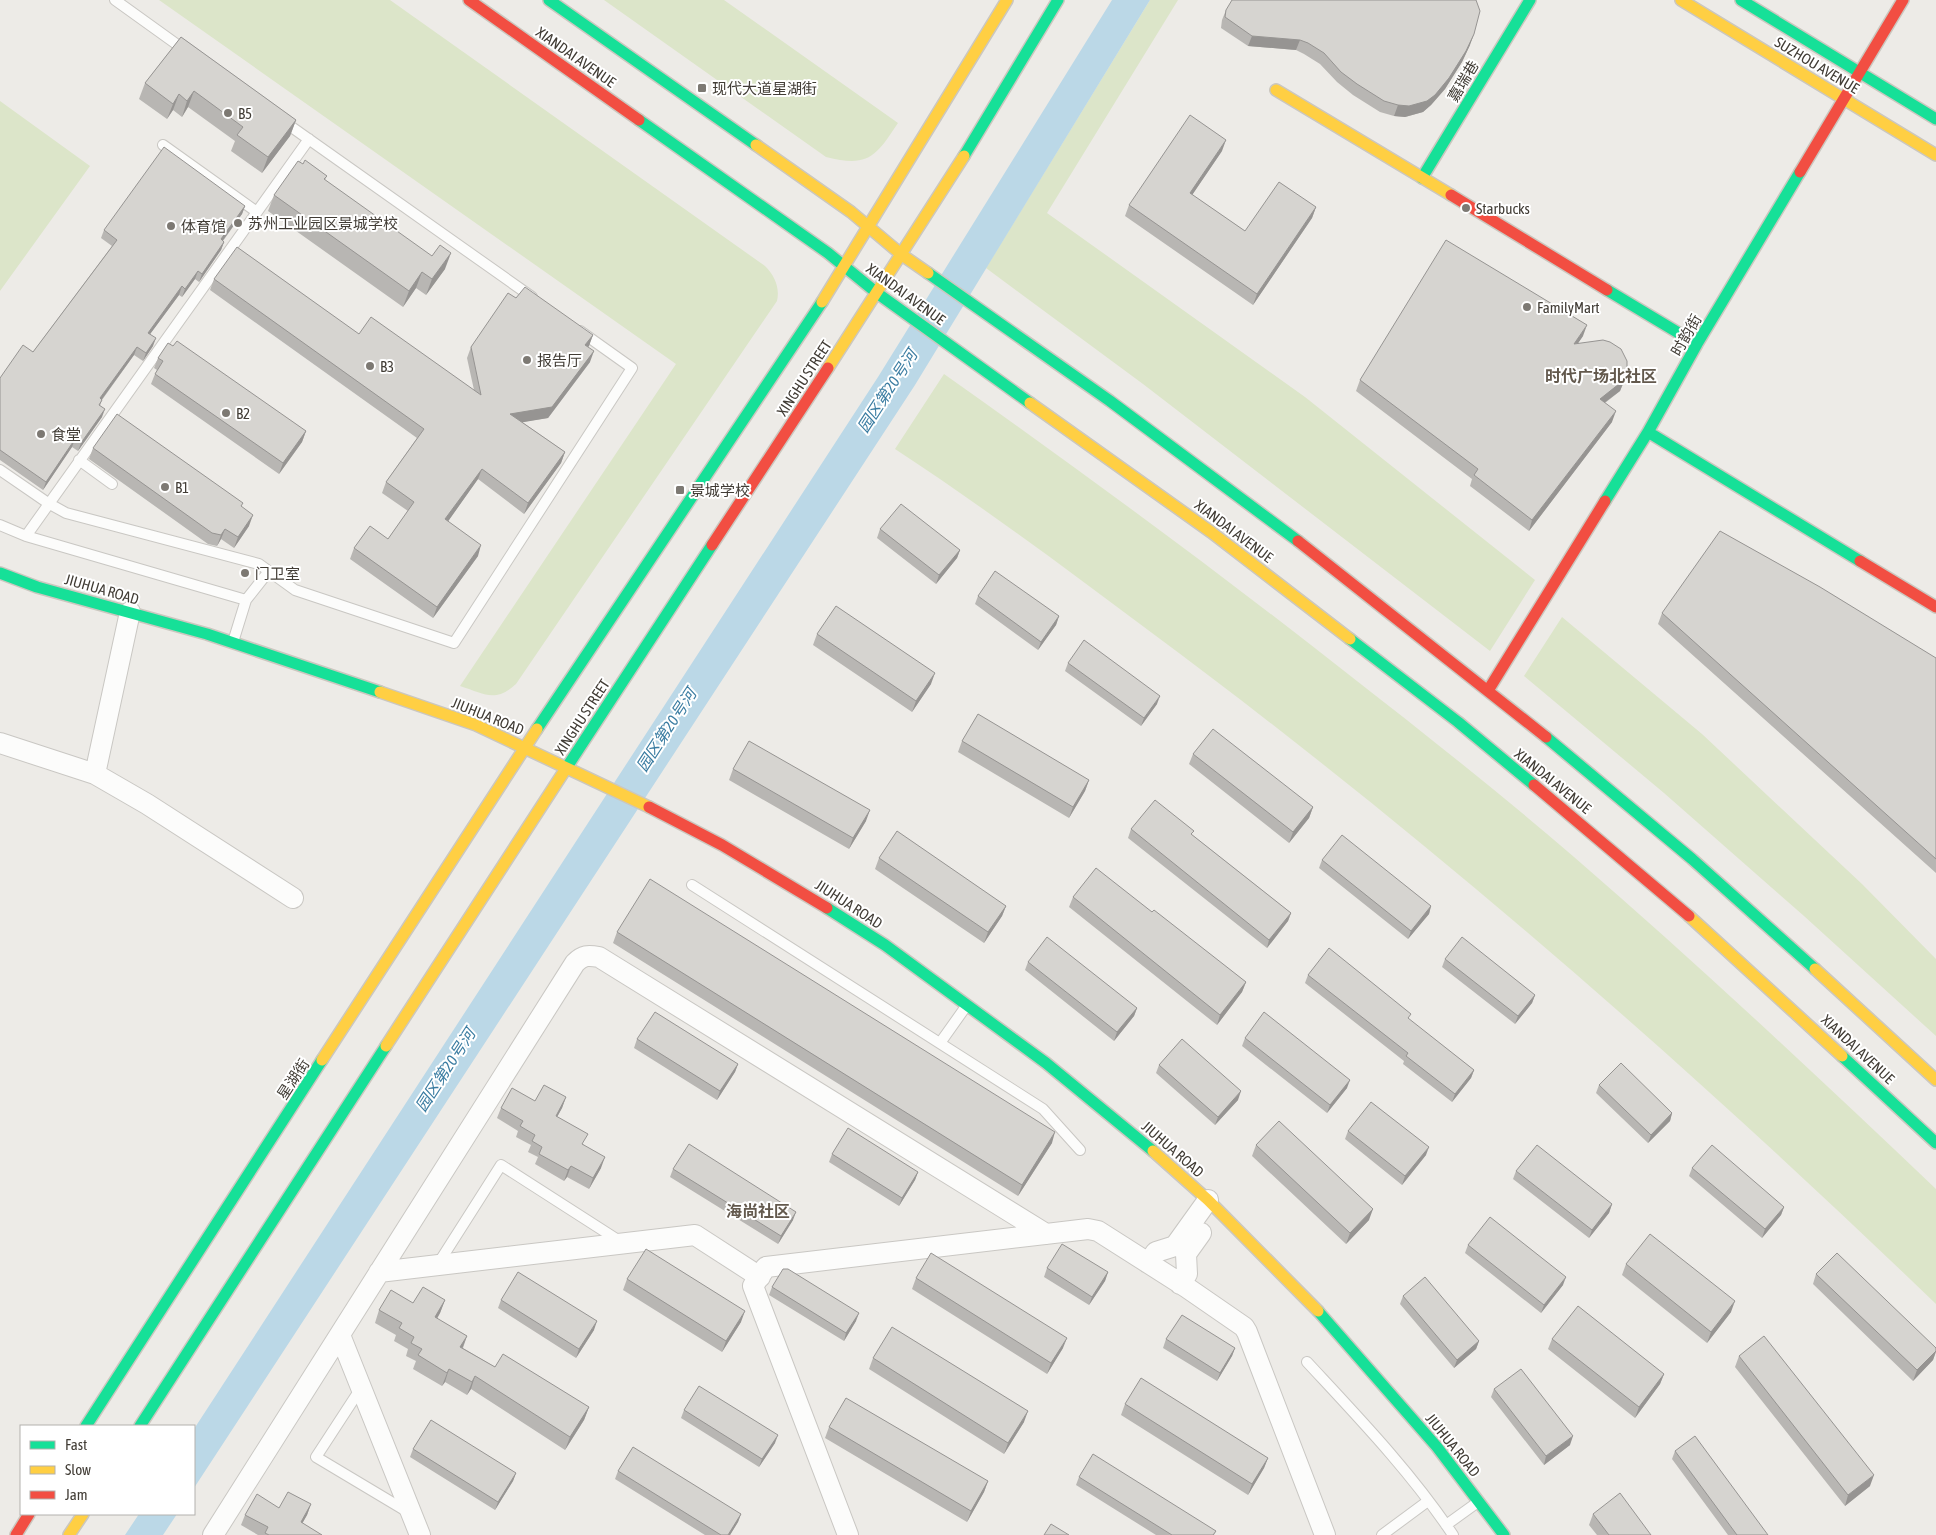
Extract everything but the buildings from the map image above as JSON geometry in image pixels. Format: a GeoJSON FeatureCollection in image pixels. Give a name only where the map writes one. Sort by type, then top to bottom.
{"type":"FeatureCollection","features":[{"type":"Feature","properties":{"kind":"main road","name":"XIANDAI AVENUE"},"geometry":{"type":"LineString","coordinates":[[469,0],[794,229],[844,266],[877,294],[1211,532],[1458,722],[1583,825],[1715,939],[1936,1143]]}},
{"type":"Feature","properties":{"kind":"main road","name":"XIANDAI AVENUE"},"geometry":{"type":"LineString","coordinates":[[549,0],[851,212],[902,255],[1110,400],[1322,559],[1489,689],[1569,754],[1754,913],[1936,1080]]}},
{"type":"Feature","properties":{"kind":"main road","name":"XINGHU STREET"},"geometry":{"type":"LineString","coordinates":[[524,747],[812,319],[1007,0]]}},
{"type":"Feature","properties":{"kind":"main road","name":"XINGHU STREET"},"geometry":{"type":"LineString","coordinates":[[567,768],[902,255],[1058,0]]}},
{"type":"Feature","properties":{"kind":"main road","name":"嘉瑞巷"},"geometry":{"type":"LineString","coordinates":[[1422,178],[1530,0]]}},
{"type":"Feature","properties":{"kind":"main road","name":"SUZHOU AVENUE"},"geometry":{"type":"LineString","coordinates":[[1682,0],[1936,155]]}},
{"type":"Feature","properties":{"kind":"main road","name":"SUZHOU AVENUE"},"geometry":{"type":"LineString","coordinates":[[1741,0],[1936,119]]}},
{"type":"Feature","properties":{"kind":"main road","name":"时韵街"},"geometry":{"type":"LineString","coordinates":[[1489,689],[1648,432],[1697,344],[1903,0]]}},
{"type":"Feature","properties":{"kind":"main road"},"geometry":{"type":"LineString","coordinates":[[1276,90],[1697,344]]}},
{"type":"Feature","properties":{"kind":"main road"},"geometry":{"type":"LineString","coordinates":[[1648,432],[1936,606]]}},
{"type":"Feature","properties":{"kind":"main road","name":"JIUHUA ROAD"},"geometry":{"type":"LineString","coordinates":[[0,573],[37,586],[232,642],[476,725],[642,803],[722,845],[802,892],[885,945],[1046,1063],[1135,1135],[1213,1205],[1296,1287],[1353,1349],[1437,1447],[1504,1535]]}},
{"type":"Feature","properties":{"kind":"main road","name":"星湖街"},"geometry":{"type":"LineString","coordinates":[[87,1425],[524,747]]}},
{"type":"Feature","properties":{"kind":"main road"},"geometry":{"type":"LineString","coordinates":[[141,1425],[567,768]]}},
{"type":"Feature","properties":{"kind":"main road"},"geometry":{"type":"LineString","coordinates":[[16,1535],[28,1515]]}},
{"type":"Feature","properties":{"kind":"main road"},"geometry":{"type":"LineString","coordinates":[[69,1535],[82,1515]]}},
{"type":"Feature","properties":{"kind":"street"},"geometry":{"type":"LineString","coordinates":[[95,774],[130,612]]}},
{"type":"Feature","properties":{"kind":"street"},"geometry":{"type":"LineString","coordinates":[[0,743],[95,774],[148,804],[293,898]]}},
{"type":"Feature","properties":{"kind":"street"},"geometry":{"type":"LineString","coordinates":[[213,1535],[575,963],[581,957],[590,955],[599,957],[1046,1234]]}},
{"type":"Feature","properties":{"kind":"street"},"geometry":{"type":"LineString","coordinates":[[1148,1263],[1156,1252],[1175,1246],[1213,1205]]}},
{"type":"Feature","properties":{"kind":"street"},"geometry":{"type":"LineString","coordinates":[[1180,1284],[1187,1274],[1186,1254],[1213,1205]]}},
{"type":"Feature","properties":{"kind":"street"},"geometry":{"type":"LineString","coordinates":[[848,1535],[753,1286],[766,1267],[1094,1229],[1240,1324],[1247,1332],[1325,1535]]}},
{"type":"Feature","properties":{"kind":"street"},"geometry":{"type":"LineString","coordinates":[[379,1272],[695,1236],[760,1277]]}},
{"type":"Feature","properties":{"kind":"street"},"geometry":{"type":"LineString","coordinates":[[340,1335],[420,1535]]}},
{"type":"Feature","properties":{"kind":"lane"},"geometry":{"type":"LineString","coordinates":[[115,0],[196,58]]}},
{"type":"Feature","properties":{"kind":"lane"},"geometry":{"type":"LineString","coordinates":[[276,116],[543,305]]}},
{"type":"Feature","properties":{"kind":"lane"},"geometry":{"type":"LineString","coordinates":[[26,536],[309,140]]}},
{"type":"Feature","properties":{"kind":"lane"},"geometry":{"type":"LineString","coordinates":[[163,145],[257,212]]}},
{"type":"Feature","properties":{"kind":"lane"},"geometry":{"type":"LineString","coordinates":[[0,470],[66,513],[260,564],[295,590],[454,642],[632,368],[568,322]]}},
{"type":"Feature","properties":{"kind":"lane"},"geometry":{"type":"LineString","coordinates":[[79,460],[112,484]]}},
{"type":"Feature","properties":{"kind":"lane"},"geometry":{"type":"LineString","coordinates":[[0,525],[26,536],[246,600]]}},
{"type":"Feature","properties":{"kind":"lane"},"geometry":{"type":"LineString","coordinates":[[232,642],[246,600],[269,571]]}},
{"type":"Feature","properties":{"kind":"lane"},"geometry":{"type":"LineString","coordinates":[[692,885],[1043,1109],[1080,1150]]}},
{"type":"Feature","properties":{"kind":"lane"},"geometry":{"type":"LineString","coordinates":[[940,1043],[968,1004]]}},
{"type":"Feature","properties":{"kind":"lane"},"geometry":{"type":"LineString","coordinates":[[437,1265],[501,1164],[624,1244]]}},
{"type":"Feature","properties":{"kind":"lane"},"geometry":{"type":"LineString","coordinates":[[1307,1362],[1373,1433],[1453,1535]]}},
{"type":"Feature","properties":{"kind":"lane"},"geometry":{"type":"LineString","coordinates":[[361,1387],[316,1457],[412,1514]]}},
{"type":"Feature","properties":{"kind":"lane"},"geometry":{"type":"LineString","coordinates":[[1382,1535],[1428,1501]]}},
{"type":"Feature","properties":{"kind":"lane"},"geometry":{"type":"LineString","coordinates":[[1446,1525],[1479,1501]]}},
{"type":"Feature","properties":{"kind":"green space"},"geometry":{"type":"Polygon","coordinates":[[[159,0],[390,0],[765,266],[772,274],[778,291],[777,301],[516,684],[509,690],[496,695],[490,695],[460,686],[676,364],[159,0]]]}},
{"type":"Feature","properties":{"kind":"green space"},"geometry":{"type":"Polygon","coordinates":[[[604,0],[724,0],[898,123],[884,144],[877,151],[862,160],[852,161],[826,157],[604,0]]]}},
{"type":"Feature","properties":{"kind":"green space"},"geometry":{"type":"Polygon","coordinates":[[[1150,0],[1178,0],[1047,213],[1305,397],[1535,580],[1490,651],[1143,384],[986,268],[1150,0]]]}},
{"type":"Feature","properties":{"kind":"green space"},"geometry":{"type":"Polygon","coordinates":[[[0,101],[90,166],[0,291],[0,101]]]}},
{"type":"Feature","properties":{"kind":"green space"},"geometry":{"type":"Polygon","coordinates":[[[944,374],[1198,559],[1462,764],[1620,897],[1847,1104],[1936,1189],[1936,1304],[1747,1126],[1651,1040],[1553,954],[1353,788],[1148,630],[991,515],[895,449],[944,374]]]}},
{"type":"Feature","properties":{"kind":"green space"},"geometry":{"type":"Polygon","coordinates":[[[1562,617],[1702,734],[1862,884],[1936,959],[1936,1036],[1804,916],[1664,793],[1524,676],[1562,617]]]}},
{"type":"Feature","properties":{"kind":"water","name":"园区第20号河"},"geometry":{"type":"Polygon","coordinates":[[[1112,0],[1150,0],[915,385],[195,1486],[195,1427],[878,377],[1112,0]]]}},
{"type":"Feature","properties":{"kind":"water"},"geometry":{"type":"Polygon","coordinates":[[[138,1515],[176,1515],[163,1535],[125,1535],[138,1515]]]}},
{"type":"Feature","properties":{"kind":"traffic: fast"},"geometry":{"type":"LineString","coordinates":[[549,0],[756,145]]}},
{"type":"Feature","properties":{"kind":"traffic: fast"},"geometry":{"type":"LineString","coordinates":[[964,156],[1058,0]]}},
{"type":"Feature","properties":{"kind":"traffic: fast"},"geometry":{"type":"LineString","coordinates":[[1422,178],[1530,0]]}},
{"type":"Feature","properties":{"kind":"traffic: fast"},"geometry":{"type":"LineString","coordinates":[[1741,0],[1936,119]]}},
{"type":"Feature","properties":{"kind":"traffic: fast"},"geometry":{"type":"LineString","coordinates":[[639,120],[828,253],[877,293],[1030,403]]}},
{"type":"Feature","properties":{"kind":"traffic: fast"},"geometry":{"type":"LineString","coordinates":[[1605,501],[1648,432],[1697,344],[1800,172]]}},
{"type":"Feature","properties":{"kind":"traffic: fast"},"geometry":{"type":"LineString","coordinates":[[928,273],[1110,401],[1298,541]]}},
{"type":"Feature","properties":{"kind":"traffic: fast"},"geometry":{"type":"LineString","coordinates":[[1607,290],[1697,344]]}},
{"type":"Feature","properties":{"kind":"traffic: fast"},"geometry":{"type":"LineString","coordinates":[[537,729],[822,302]]}},
{"type":"Feature","properties":{"kind":"traffic: fast"},"geometry":{"type":"LineString","coordinates":[[1648,432],[1860,561]]}},
{"type":"Feature","properties":{"kind":"traffic: fast"},"geometry":{"type":"LineString","coordinates":[[565,770],[712,545]]}},
{"type":"Feature","properties":{"kind":"traffic: fast"},"geometry":{"type":"LineString","coordinates":[[0,573],[37,587],[207,634],[380,692]]}},
{"type":"Feature","properties":{"kind":"traffic: fast"},"geometry":{"type":"LineString","coordinates":[[1350,639],[1458,722],[1534,785]]}},
{"type":"Feature","properties":{"kind":"traffic: fast"},"geometry":{"type":"LineString","coordinates":[[1546,737],[1692,859],[1815,969]]}},
{"type":"Feature","properties":{"kind":"traffic: fast"},"geometry":{"type":"LineString","coordinates":[[827,908],[885,945],[1046,1063],[1153,1151]]}},
{"type":"Feature","properties":{"kind":"traffic: fast"},"geometry":{"type":"LineString","coordinates":[[141,1425],[386,1046]]}},
{"type":"Feature","properties":{"kind":"traffic: fast"},"geometry":{"type":"LineString","coordinates":[[1842,1056],[1936,1143]]}},
{"type":"Feature","properties":{"kind":"traffic: fast"},"geometry":{"type":"LineString","coordinates":[[87,1425],[322,1060]]}},
{"type":"Feature","properties":{"kind":"traffic: fast"},"geometry":{"type":"LineString","coordinates":[[1318,1311],[1437,1447],[1504,1535]]}},
{"type":"Feature","properties":{"kind":"traffic: slow"},"geometry":{"type":"LineString","coordinates":[[822,302],[1007,0]]}},
{"type":"Feature","properties":{"kind":"traffic: slow"},"geometry":{"type":"LineString","coordinates":[[1681,0],[1936,155]]}},
{"type":"Feature","properties":{"kind":"traffic: slow"},"geometry":{"type":"LineString","coordinates":[[1276,90],[1451,195]]}},
{"type":"Feature","properties":{"kind":"traffic: slow"},"geometry":{"type":"LineString","coordinates":[[756,145],[851,212],[902,255],[928,273]]}},
{"type":"Feature","properties":{"kind":"traffic: slow"},"geometry":{"type":"LineString","coordinates":[[828,368],[964,156]]}},
{"type":"Feature","properties":{"kind":"traffic: slow"},"geometry":{"type":"LineString","coordinates":[[1030,403],[1211,532],[1350,639]]}},
{"type":"Feature","properties":{"kind":"traffic: slow"},"geometry":{"type":"LineString","coordinates":[[380,692],[476,725],[649,807]]}},
{"type":"Feature","properties":{"kind":"traffic: slow"},"geometry":{"type":"LineString","coordinates":[[322,1060],[537,729]]}},
{"type":"Feature","properties":{"kind":"traffic: slow"},"geometry":{"type":"LineString","coordinates":[[386,1046],[565,770]]}},
{"type":"Feature","properties":{"kind":"traffic: slow"},"geometry":{"type":"LineString","coordinates":[[1689,916],[1842,1056]]}},
{"type":"Feature","properties":{"kind":"traffic: slow"},"geometry":{"type":"LineString","coordinates":[[1815,969],[1936,1080]]}},
{"type":"Feature","properties":{"kind":"traffic: slow"},"geometry":{"type":"LineString","coordinates":[[1153,1151],[1208,1200],[1318,1311]]}},
{"type":"Feature","properties":{"kind":"traffic: slow"},"geometry":{"type":"LineString","coordinates":[[69,1535],[82,1515]]}},
{"type":"Feature","properties":{"kind":"traffic: jam"},"geometry":{"type":"LineString","coordinates":[[469,0],[639,120]]}},
{"type":"Feature","properties":{"kind":"traffic: jam"},"geometry":{"type":"LineString","coordinates":[[1800,172],[1903,0]]}},
{"type":"Feature","properties":{"kind":"traffic: jam"},"geometry":{"type":"LineString","coordinates":[[1451,195],[1607,290]]}},
{"type":"Feature","properties":{"kind":"traffic: jam"},"geometry":{"type":"LineString","coordinates":[[712,545],[828,368]]}},
{"type":"Feature","properties":{"kind":"traffic: jam"},"geometry":{"type":"LineString","coordinates":[[1489,689],[1605,501]]}},
{"type":"Feature","properties":{"kind":"traffic: jam"},"geometry":{"type":"LineString","coordinates":[[1298,541],[1546,737]]}},
{"type":"Feature","properties":{"kind":"traffic: jam"},"geometry":{"type":"LineString","coordinates":[[1860,561],[1936,607]]}},
{"type":"Feature","properties":{"kind":"traffic: jam"},"geometry":{"type":"LineString","coordinates":[[1534,785],[1689,916]]}},
{"type":"Feature","properties":{"kind":"traffic: jam"},"geometry":{"type":"LineString","coordinates":[[649,807],[722,845],[827,908]]}},
{"type":"Feature","properties":{"kind":"traffic: jam"},"geometry":{"type":"LineString","coordinates":[[16,1535],[28,1515]]}},
{"type":"Feature","properties":{"kind":"place","name":"现代大道星湖街"},"geometry":{"type":"Point","coordinates":[702,88]}},
{"type":"Feature","properties":{"kind":"place","name":"B5"},"geometry":{"type":"Point","coordinates":[228,113]}},
{"type":"Feature","properties":{"kind":"place","name":"Starbucks"},"geometry":{"type":"Point","coordinates":[1466,208]}},
{"type":"Feature","properties":{"kind":"place","name":"苏州工业园区景城学校"},"geometry":{"type":"Point","coordinates":[238,223]}},
{"type":"Feature","properties":{"kind":"place","name":"体育馆"},"geometry":{"type":"Point","coordinates":[171,226]}},
{"type":"Feature","properties":{"kind":"place","name":"FamilyMart"},"geometry":{"type":"Point","coordinates":[1527,307]}},
{"type":"Feature","properties":{"kind":"place","name":"报告厅"},"geometry":{"type":"Point","coordinates":[527,360]}},
{"type":"Feature","properties":{"kind":"place","name":"B3"},"geometry":{"type":"Point","coordinates":[370,366]}},
{"type":"Feature","properties":{"kind":"place","name":"B2"},"geometry":{"type":"Point","coordinates":[226,413]}},
{"type":"Feature","properties":{"kind":"place","name":"食堂"},"geometry":{"type":"Point","coordinates":[41,434]}},
{"type":"Feature","properties":{"kind":"place","name":"B1"},"geometry":{"type":"Point","coordinates":[165,487]}},
{"type":"Feature","properties":{"kind":"place","name":"景城学校"},"geometry":{"type":"Point","coordinates":[680,490]}},
{"type":"Feature","properties":{"kind":"place","name":"门卫室"},"geometry":{"type":"Point","coordinates":[245,573]}},
{"type":"Feature","properties":{"kind":"district","name":"时代广场北社区"},"geometry":{"type":"Point","coordinates":[1601,376]}},
{"type":"Feature","properties":{"kind":"district","name":"海尚社区"},"geometry":{"type":"Point","coordinates":[758,1211]}}]}
